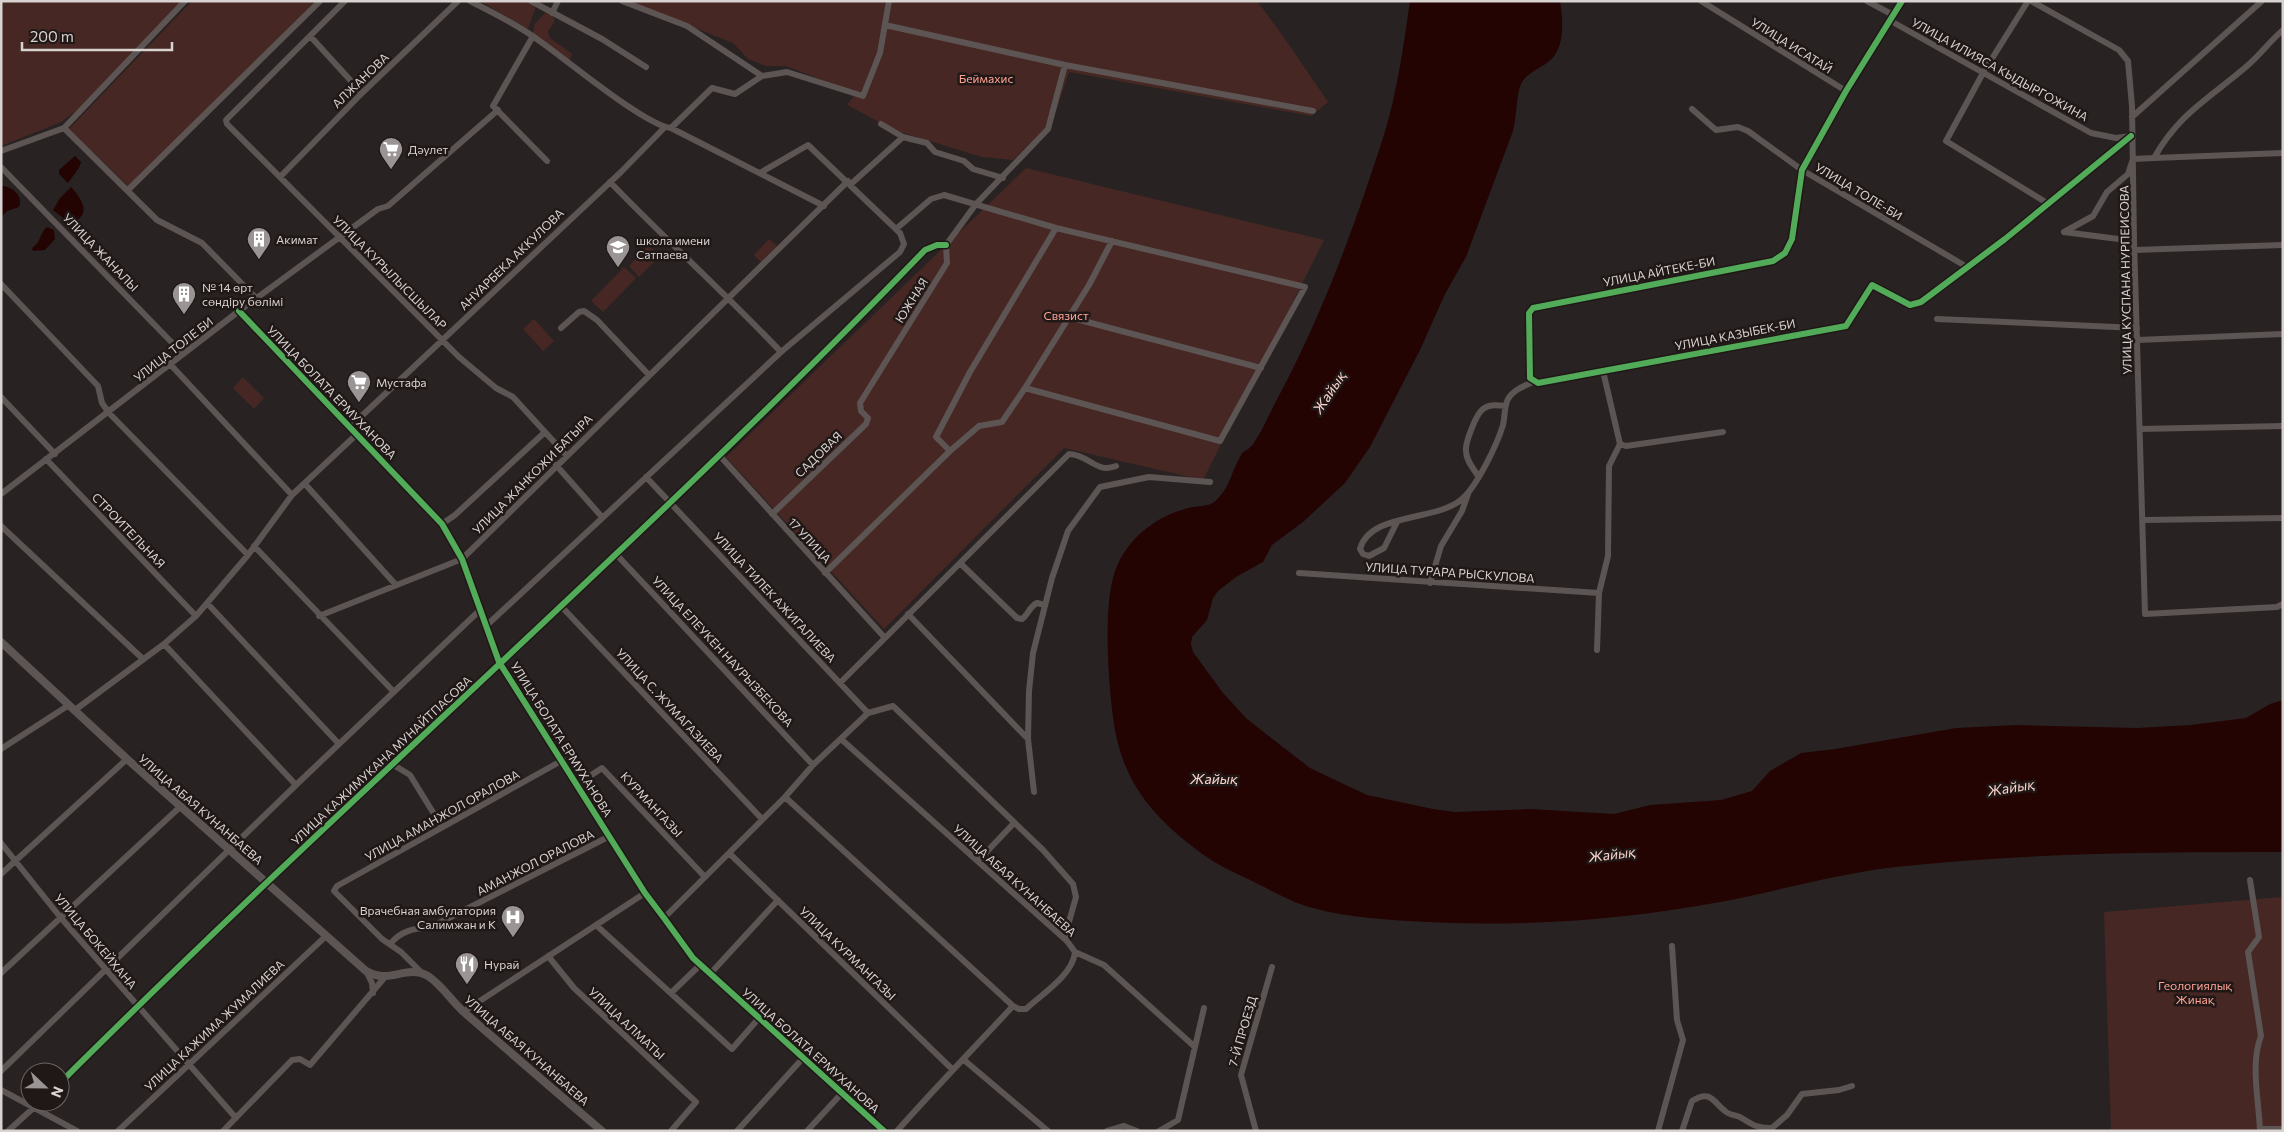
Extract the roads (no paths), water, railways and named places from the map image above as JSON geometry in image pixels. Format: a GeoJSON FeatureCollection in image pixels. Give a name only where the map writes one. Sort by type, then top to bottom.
{"type":"FeatureCollection","features":[{"type":"Feature","properties":{"kind":"street"},"geometry":{"type":"LineString","coordinates":[[1,151],[64,128],[185,1]]}},
{"type":"Feature","properties":{"kind":"street"},"geometry":{"type":"LineString","coordinates":[[128,190],[320,1]]}},
{"type":"Feature","properties":{"kind":"street"},"geometry":{"type":"LineString","coordinates":[[345,1],[311,37],[362,93]]}},
{"type":"Feature","properties":{"kind":"street","name":"АЛЖАНОВА"},"geometry":{"type":"LineString","coordinates":[[280,177],[362,93],[458,1]]}},
{"type":"Feature","properties":{"kind":"street"},"geometry":{"type":"LineString","coordinates":[[470,1],[534,36],[638,112],[824,206]]}},
{"type":"Feature","properties":{"kind":"street"},"geometry":{"type":"LineString","coordinates":[[531,1],[602,39],[646,67]]}},
{"type":"Feature","properties":{"kind":"street"},"geometry":{"type":"LineString","coordinates":[[552,13],[558,1]]}},
{"type":"Feature","properties":{"kind":"street"},"geometry":{"type":"LineString","coordinates":[[622,1],[687,26],[762,76],[786,72],[863,96],[880,54],[889,1]]}},
{"type":"Feature","properties":{"kind":"street","name":"УЛИЦА ИСАТАЙ"},"geometry":{"type":"LineString","coordinates":[[1701,1],[1846,91]]}},
{"type":"Feature","properties":{"kind":"street","name":"УЛИЦА ИЛИЯСА КЫДЫРГОЖИНА"},"geometry":{"type":"LineString","coordinates":[[1867,1],[1891,18],[1983,73],[2091,133],[2116,138],[2131,136]]}},
{"type":"Feature","properties":{"kind":"street"},"geometry":{"type":"LineString","coordinates":[[1802,170],[1846,91],[1902,1]]}},
{"type":"Feature","properties":{"kind":"street"},"geometry":{"type":"LineString","coordinates":[[2030,1],[1983,73],[1946,141],[2047,203]]}},
{"type":"Feature","properties":{"kind":"street","name":"УЛИЦА КУСПАНА НУРПЕИСОВА"},"geometry":{"type":"LineString","coordinates":[[2030,1],[2119,50],[2128,61],[2132,117],[2134,250],[2146,614],[2277,607],[2283,604]]}},
{"type":"Feature","properties":{"kind":"street"},"geometry":{"type":"LineString","coordinates":[[2132,117],[2262,1]]}},
{"type":"Feature","properties":{"kind":"street"},"geometry":{"type":"LineString","coordinates":[[885,25],[1065,65],[1312,112]]}},
{"type":"Feature","properties":{"kind":"street"},"geometry":{"type":"LineString","coordinates":[[2154,158],[2167,135],[2192,109],[2248,66],[2283,30]]}},
{"type":"Feature","properties":{"kind":"street"},"geometry":{"type":"LineString","coordinates":[[534,36],[493,106],[547,161]]}},
{"type":"Feature","properties":{"kind":"street","name":"УЛИЦА КУРЫЛЫСШЫЛАР"},"geometry":{"type":"LineString","coordinates":[[311,37],[226,120],[230,128],[442,340],[496,388],[514,397],[544,433],[566,455]]}},
{"type":"Feature","properties":{"kind":"street","name":"ЮЖНАЯ"},"geometry":{"type":"LineString","coordinates":[[860,407],[860,403],[947,263],[946,245],[976,204],[1048,129],[1065,65]]}},
{"type":"Feature","properties":{"kind":"street","name":"АНУАРБЕКА АККУЛОВА"},"geometry":{"type":"LineString","coordinates":[[350,427],[712,88],[734,94],[762,76]]}},
{"type":"Feature","properties":{"kind":"street","name":"УЛИЦА ТОЛЕ-БИ"},"geometry":{"type":"LineString","coordinates":[[1692,109],[1716,130],[1738,127],[1748,131],[1802,170],[1967,267]]}},
{"type":"Feature","properties":{"kind":"street","name":"УЛИЦА ТОЛЕ БИ"},"geometry":{"type":"LineString","coordinates":[[1,494],[109,413],[239,311],[378,209],[388,206],[498,110]]}},
{"type":"Feature","properties":{"kind":"street"},"geometry":{"type":"LineString","coordinates":[[881,124],[903,137],[927,143],[935,152],[964,161],[972,169],[1003,178]]}},
{"type":"Feature","properties":{"kind":"street"},"geometry":{"type":"LineString","coordinates":[[64,128],[157,220],[202,243],[257,299]]}},
{"type":"Feature","properties":{"kind":"street"},"geometry":{"type":"LineString","coordinates":[[1967,267],[2131,136]]}},
{"type":"Feature","properties":{"kind":"street","name":"УЛИЦА ЖАНКОЖИ БАТЫРА"},"geometry":{"type":"LineString","coordinates":[[319,616],[462,559],[566,455],[849,182],[903,137]]}},
{"type":"Feature","properties":{"kind":"street"},"geometry":{"type":"LineString","coordinates":[[486,626],[781,352],[900,252],[904,244],[898,231],[849,182],[808,145],[760,173]]}},
{"type":"Feature","properties":{"kind":"street"},"geometry":{"type":"LineString","coordinates":[[2134,242],[2064,232],[2093,216],[2107,192],[2128,174],[2133,159],[2283,153]]}},
{"type":"Feature","properties":{"kind":"street","name":"УЛИЦА ЖАНАЛЫ"},"geometry":{"type":"LineString","coordinates":[[1,166],[183,354]]}},
{"type":"Feature","properties":{"kind":"street","name":"УЛИЦА АЙТЕКЕ-БИ"},"geometry":{"type":"LineString","coordinates":[[1536,382],[1530,378],[1530,309],[1773,261],[1786,253],[1792,239],[1802,170]]}},
{"type":"Feature","properties":{"kind":"street"},"geometry":{"type":"LineString","coordinates":[[610,182],[651,225],[730,298],[781,352]]}},
{"type":"Feature","properties":{"kind":"street"},"geometry":{"type":"LineString","coordinates":[[898,231],[936,196],[944,195],[1056,228],[1305,287],[1220,441],[1025,388]]}},
{"type":"Feature","properties":{"kind":"street"},"geometry":{"type":"LineString","coordinates":[[950,451],[936,437],[970,372],[1056,228]]}},
{"type":"Feature","properties":{"kind":"street"},"geometry":{"type":"LineString","coordinates":[[825,573],[950,451],[979,426],[1002,422],[1089,285],[1112,241]]}},
{"type":"Feature","properties":{"kind":"street","name":"УЛИЦА КАЖИМУКАНА МУНАЙТПАСОВА"},"geometry":{"type":"LineString","coordinates":[[70,1072],[267,882],[392,764],[501,665],[720,456],[836,343],[925,250],[937,245],[946,245]]}},
{"type":"Feature","properties":{"kind":"street"},"geometry":{"type":"LineString","coordinates":[[2134,250],[2283,245]]}},
{"type":"Feature","properties":{"kind":"street","name":"УЛИЦА КАЗЫБЕК-БИ"},"geometry":{"type":"LineString","coordinates":[[1536,382],[1846,326],[1872,285],[1910,305],[1921,302],[1967,267]]}},
{"type":"Feature","properties":{"kind":"street"},"geometry":{"type":"LineString","coordinates":[[1,284],[98,386],[102,403],[109,413],[248,555]]}},
{"type":"Feature","properties":{"kind":"street","name":"УЛИЦА БОЛАТА ЕРМУХАНОВА"},"geometry":{"type":"LineString","coordinates":[[239,311],[442,524],[462,559],[501,665],[563,760],[645,893],[700,965],[804,1058],[879,1129]]}},
{"type":"Feature","properties":{"kind":"street"},"geometry":{"type":"LineString","coordinates":[[561,328],[579,312],[587,312],[649,375]]}},
{"type":"Feature","properties":{"kind":"street"},"geometry":{"type":"LineString","coordinates":[[1071,314],[1076,319],[1260,368]]}},
{"type":"Feature","properties":{"kind":"street"},"geometry":{"type":"LineString","coordinates":[[1937,320],[2137,328]]}},
{"type":"Feature","properties":{"kind":"street"},"geometry":{"type":"LineString","coordinates":[[2137,340],[2283,334]]}},
{"type":"Feature","properties":{"kind":"street"},"geometry":{"type":"LineString","coordinates":[[170,364],[292,495]]}},
{"type":"Feature","properties":{"kind":"street"},"geometry":{"type":"LineString","coordinates":[[1597,650],[1599,592],[1608,556],[1609,466],[1620,444],[1603,371]]}},
{"type":"Feature","properties":{"kind":"street"},"geometry":{"type":"LineString","coordinates":[[1430,583],[1441,546],[1462,511],[1470,490],[1500,432],[1506,406],[1512,394],[1536,382]]}},
{"type":"Feature","properties":{"kind":"street"},"geometry":{"type":"LineString","coordinates":[[1,397],[55,454]]}},
{"type":"Feature","properties":{"kind":"street"},"geometry":{"type":"LineString","coordinates":[[1478,476],[1468,460],[1466,450],[1478,415],[1484,408],[1492,405],[1506,406]]}},
{"type":"Feature","properties":{"kind":"street","name":"САДОВАЯ"},"geometry":{"type":"LineString","coordinates":[[772,514],[866,424],[868,418],[860,407]]}},
{"type":"Feature","properties":{"kind":"street"},"geometry":{"type":"LineString","coordinates":[[2140,430],[2283,426]]}},
{"type":"Feature","properties":{"kind":"street"},"geometry":{"type":"LineString","coordinates":[[1620,444],[1626,446],[1723,432]]}},
{"type":"Feature","properties":{"kind":"street"},"geometry":{"type":"LineString","coordinates":[[442,524],[544,433]]}},
{"type":"Feature","properties":{"kind":"street"},"geometry":{"type":"LineString","coordinates":[[1,749],[72,708],[164,644],[196,616],[248,555],[292,495],[357,434]]}},
{"type":"Feature","properties":{"kind":"street"},"geometry":{"type":"LineString","coordinates":[[840,683],[1069,454],[1081,455],[1098,467],[1108,469],[1116,466]]}},
{"type":"Feature","properties":{"kind":"street","name":"17 УЛИЦА"},"geometry":{"type":"LineString","coordinates":[[720,456],[885,638]]}},
{"type":"Feature","properties":{"kind":"street","name":"СТРОИТЕЛЬНАЯ"},"geometry":{"type":"LineString","coordinates":[[46,459],[196,616]]}},
{"type":"Feature","properties":{"kind":"street"},"geometry":{"type":"LineString","coordinates":[[556,465],[602,517]]}},
{"type":"Feature","properties":{"kind":"street","name":"УЛИЦА ТИЛЕК АЖИГАЛИЕВА"},"geometry":{"type":"LineString","coordinates":[[646,477],[672,502],[868,713]]}},
{"type":"Feature","properties":{"kind":"street"},"geometry":{"type":"LineString","coordinates":[[1034,792],[1028,739],[1029,691],[1034,653],[1045,605],[1068,531],[1100,487],[1149,478],[1210,482]]}},
{"type":"Feature","properties":{"kind":"street"},"geometry":{"type":"LineString","coordinates":[[305,484],[396,585]]}},
{"type":"Feature","properties":{"kind":"street"},"geometry":{"type":"LineString","coordinates":[[1397,522],[1384,548],[1369,556],[1363,554],[1360,549],[1365,537],[1376,528],[1413,515],[1448,508],[1470,490]]}},
{"type":"Feature","properties":{"kind":"street"},"geometry":{"type":"LineString","coordinates":[[2143,520],[2283,518]]}},
{"type":"Feature","properties":{"kind":"street"},"geometry":{"type":"LineString","coordinates":[[1,526],[143,659]]}},
{"type":"Feature","properties":{"kind":"street"},"geometry":{"type":"LineString","coordinates":[[254,546],[319,616],[394,692]]}},
{"type":"Feature","properties":{"kind":"street","name":"УЛИЦА ЕЛЕУКЕН НАУРЫЗБЕКОВА"},"geometry":{"type":"LineString","coordinates":[[616,554],[814,765]]}},
{"type":"Feature","properties":{"kind":"street"},"geometry":{"type":"LineString","coordinates":[[960,563],[1017,618],[1022,620],[1037,603],[1045,605]]}},
{"type":"Feature","properties":{"kind":"street","name":"УЛИЦА ТУРАРА РЫСКУЛОВА"},"geometry":{"type":"LineString","coordinates":[[1299,574],[1599,592]]}},
{"type":"Feature","properties":{"kind":"street"},"geometry":{"type":"LineString","coordinates":[[207,603],[339,744]]}},
{"type":"Feature","properties":{"kind":"street","name":"УЛИЦА С. ЖУМАГАЗИЕВА"},"geometry":{"type":"LineString","coordinates":[[561,606],[762,819]]}},
{"type":"Feature","properties":{"kind":"street"},"geometry":{"type":"LineString","coordinates":[[1,1071],[296,785],[480,610]]}},
{"type":"Feature","properties":{"kind":"street"},"geometry":{"type":"LineString","coordinates":[[908,614],[1028,739]]}},
{"type":"Feature","properties":{"kind":"street","name":"УЛИЦА АБАЯ КУНАНБАЕВА"},"geometry":{"type":"LineString","coordinates":[[1,642],[126,759],[366,971],[374,976],[385,977]]}},
{"type":"Feature","properties":{"kind":"street"},"geometry":{"type":"LineString","coordinates":[[164,644],[296,785]]}},
{"type":"Feature","properties":{"kind":"street"},"geometry":{"type":"LineString","coordinates":[[664,918],[785,797],[814,765],[868,713],[893,706],[1043,850],[1073,884],[1076,897],[1067,929],[1067,941]]}},
{"type":"Feature","properties":{"kind":"street","name":"УЛИЦА АБАЯ КУНАНБАЕВА"},"geometry":{"type":"LineString","coordinates":[[841,738],[1067,941],[1075,952],[1069,969],[1026,1008],[1019,1009],[1013,1006]]}},
{"type":"Feature","properties":{"kind":"street"},"geometry":{"type":"LineString","coordinates":[[1,874],[126,759]]}},
{"type":"Feature","properties":{"kind":"street","name":"УЛИЦА АМАНЖОЛ ОРАЛОВА"},"geometry":{"type":"LineString","coordinates":[[390,944],[382,939],[334,891],[337,886],[563,760]]}},
{"type":"Feature","properties":{"kind":"street"},"geometry":{"type":"LineString","coordinates":[[392,764],[410,775],[442,827]]}},
{"type":"Feature","properties":{"kind":"street","name":"КУРМАНГАЗЫ"},"geometry":{"type":"LineString","coordinates":[[578,784],[602,768],[705,877]]}},
{"type":"Feature","properties":{"kind":"street"},"geometry":{"type":"LineString","coordinates":[[785,797],[1013,1006],[964,1060],[952,1068],[897,1131]]}},
{"type":"Feature","properties":{"kind":"street"},"geometry":{"type":"LineString","coordinates":[[1,973],[181,806]]}},
{"type":"Feature","properties":{"kind":"street"},"geometry":{"type":"LineString","coordinates":[[978,861],[1014,823]]}},
{"type":"Feature","properties":{"kind":"street","name":"АМАНЖОЛ ОРАЛОВА"},"geometry":{"type":"LineString","coordinates":[[390,944],[397,936],[408,930],[431,927],[610,836]]}},
{"type":"Feature","properties":{"kind":"street","name":"УЛИЦА БОКЕЙХАНА"},"geometry":{"type":"LineString","coordinates":[[1,844],[61,918],[236,1118]]}},
{"type":"Feature","properties":{"kind":"street","name":"УЛИЦА КУРМАНГАЗЫ"},"geometry":{"type":"LineString","coordinates":[[729,853],[952,1068]]}},
{"type":"Feature","properties":{"kind":"street"},"geometry":{"type":"LineString","coordinates":[[2250,880],[2259,937],[2248,952],[2261,1036],[2257,1046],[2256,1064],[2260,1130],[2283,1129]]}},
{"type":"Feature","properties":{"kind":"street"},"geometry":{"type":"LineString","coordinates":[[463,1012],[645,893]]}},
{"type":"Feature","properties":{"kind":"street"},"geometry":{"type":"LineString","coordinates":[[710,974],[778,900]]}},
{"type":"Feature","properties":{"kind":"street"},"geometry":{"type":"LineString","coordinates":[[596,925],[732,1049],[759,1018]]}},
{"type":"Feature","properties":{"kind":"street","name":"УЛИЦА КАЖИМА ЖУМАЛИЕВА"},"geometry":{"type":"LineString","coordinates":[[118,1131],[326,936]]}},
{"type":"Feature","properties":{"kind":"street"},"geometry":{"type":"LineString","coordinates":[[390,944],[421,972]]}},
{"type":"Feature","properties":{"kind":"street"},"geometry":{"type":"LineString","coordinates":[[1658,1131],[1683,1040],[1677,1020],[1672,946]]}},
{"type":"Feature","properties":{"kind":"street"},"geometry":{"type":"LineString","coordinates":[[1075,952],[1104,965],[1195,1047]]}},
{"type":"Feature","properties":{"kind":"street","name":"УЛИЦА АЛМАТЫ"},"geometry":{"type":"LineString","coordinates":[[548,956],[574,988],[696,1102],[670,1131]]}},
{"type":"Feature","properties":{"kind":"street"},"geometry":{"type":"LineString","coordinates":[[671,993],[700,965]]}},
{"type":"Feature","properties":{"kind":"street","name":"7-Й ПРОЕЗД"},"geometry":{"type":"LineString","coordinates":[[1256,1131],[1240,1075],[1272,967]]}},
{"type":"Feature","properties":{"kind":"street"},"geometry":{"type":"LineString","coordinates":[[366,971],[372,983],[373,993]]}},
{"type":"Feature","properties":{"kind":"street"},"geometry":{"type":"LineString","coordinates":[[222,1131],[292,1060],[300,1059],[310,1065],[385,977],[411,971],[421,972]]}},
{"type":"Feature","properties":{"kind":"street","name":"УЛИЦА АБАЯ КУНАНБАЕВА"},"geometry":{"type":"LineString","coordinates":[[421,972],[442,987],[463,1012],[602,1131]]}},
{"type":"Feature","properties":{"kind":"street"},"geometry":{"type":"LineString","coordinates":[[1159,1131],[1178,1120],[1204,1008]]}},
{"type":"Feature","properties":{"kind":"street"},"geometry":{"type":"LineString","coordinates":[[737,1131],[804,1058]]}},
{"type":"Feature","properties":{"kind":"street"},"geometry":{"type":"LineString","coordinates":[[964,1060],[1048,1131]]}},
{"type":"Feature","properties":{"kind":"street"},"geometry":{"type":"LineString","coordinates":[[1682,1131],[1692,1101],[1701,1097],[1708,1096],[1724,1111],[1753,1126],[1772,1128],[1783,1119],[1802,1094],[1839,1090],[1852,1086]]}},
{"type":"Feature","properties":{"kind":"street"},"geometry":{"type":"LineString","coordinates":[[1,1090],[20,1097]]}},
{"type":"Feature","properties":{"kind":"street"},"geometry":{"type":"LineString","coordinates":[[807,1131],[842,1093]]}},
{"type":"Feature","properties":{"kind":"street"},"geometry":{"type":"LineString","coordinates":[[8,1131],[29,1112]]}},
{"type":"Feature","properties":{"kind":"street"},"geometry":{"type":"LineString","coordinates":[[50,1112],[77,1131]]}},
{"type":"Feature","properties":{"kind":"street"},"geometry":{"type":"LineString","coordinates":[[1107,1131],[1124,1126],[1137,1131]]}},
{"type":"Feature","properties":{"kind":"water","name":"Жайық"},"geometry":{"type":"Polygon","coordinates":[[[1410,1],[1560,1],[1562,35],[1553,57],[1522,82],[1513,131],[1466,257],[1445,294],[1420,350],[1370,447],[1345,483],[1303,522],[1272,545],[1263,562],[1236,577],[1218,591],[1213,598],[1207,620],[1192,637],[1193,652],[1223,693],[1247,719],[1310,768],[1367,795],[1455,812],[1530,809],[1614,814],[1650,805],[1721,800],[1752,791],[1770,771],[1801,753],[1956,728],[2016,725],[2137,728],[2191,725],[2246,718],[2270,704],[2283,700],[2283,852],[2089,854],[1943,862],[1873,870],[1684,908],[1611,918],[1501,924],[1370,918],[1305,906],[1214,862],[1167,825],[1153,810],[1131,778],[1117,739],[1108,663],[1109,604],[1115,571],[1127,548],[1145,529],[1180,510],[1208,505],[1217,500],[1226,487],[1241,455],[1253,444],[1264,426],[1323,303],[1364,195],[1383,139],[1392,105],[1410,1]]]}},
{"type":"Feature","properties":{"kind":"water"},"geometry":{"type":"Polygon","coordinates":[[[75,156],[81,162],[68,183],[59,174],[59,170],[75,156]]]}},
{"type":"Feature","properties":{"kind":"water"},"geometry":{"type":"Polygon","coordinates":[[[1,186],[16,192],[20,203],[19,207],[7,211],[1,217],[1,186]]]}},
{"type":"Feature","properties":{"kind":"water"},"geometry":{"type":"Polygon","coordinates":[[[71,187],[79,197],[84,208],[81,217],[69,223],[53,210],[60,198],[71,187]]]}},
{"type":"Feature","properties":{"kind":"water"},"geometry":{"type":"Polygon","coordinates":[[[47,227],[54,230],[55,239],[45,250],[33,251],[32,248],[47,227]]]}},
{"type":"Feature","properties":{"kind":"place","name":"Дәулет"},"geometry":{"type":"Point","coordinates":[391,170]}},
{"type":"Feature","properties":{"kind":"place","name":"Акимат"},"geometry":{"type":"Point","coordinates":[259,260]}},
{"type":"Feature","properties":{"kind":"place","name":"школа имени Сатпаева"},"geometry":{"type":"Point","coordinates":[618,268]}},
{"type":"Feature","properties":{"kind":"place","name":"№ 14 өрт сөндіру бөлімі"},"geometry":{"type":"Point","coordinates":[184,315]}},
{"type":"Feature","properties":{"kind":"place","name":"Мустафа"},"geometry":{"type":"Point","coordinates":[359,403]}},
{"type":"Feature","properties":{"kind":"place","name":"Врачебная амбулатория Салимжан и К"},"geometry":{"type":"Point","coordinates":[513,938]}},
{"type":"Feature","properties":{"kind":"place","name":"Нурай"},"geometry":{"type":"Point","coordinates":[467,985]}},
{"type":"Feature","properties":{"kind":"park label","name":"Беймахис"},"geometry":{"type":"Point","coordinates":[986,78]}},
{"type":"Feature","properties":{"kind":"park label","name":"Связист"},"geometry":{"type":"Point","coordinates":[1066,315]}},
{"type":"Feature","properties":{"kind":"park label","name":"Геологиялық Жинақ"},"geometry":{"type":"Point","coordinates":[2195,992]}}]}
